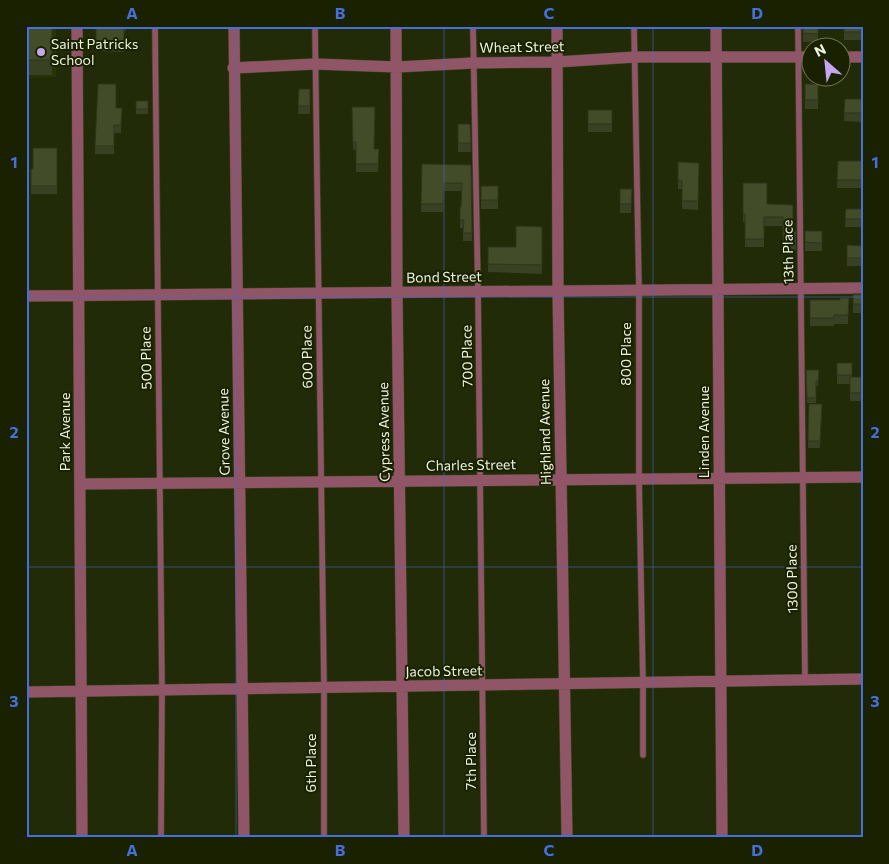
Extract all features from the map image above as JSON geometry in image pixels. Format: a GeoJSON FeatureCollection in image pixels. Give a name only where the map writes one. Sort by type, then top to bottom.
{"type":"FeatureCollection","features":[{"type":"Feature","properties":{"kind":"street","name":"Park Avenue"},"geometry":{"type":"LineString","coordinates":[[77,26],[82,838]]}},
{"type":"Feature","properties":{"kind":"street","name":"Grove Avenue"},"geometry":{"type":"LineString","coordinates":[[234,26],[244,838]]}},
{"type":"Feature","properties":{"kind":"street","name":"Cypress Avenue"},"geometry":{"type":"LineString","coordinates":[[396,26],[397,293],[404,838]]}},
{"type":"Feature","properties":{"kind":"street","name":"Highland Avenue"},"geometry":{"type":"LineString","coordinates":[[557,26],[558,291],[567,838]]}},
{"type":"Feature","properties":{"kind":"street","name":"Linden Avenue"},"geometry":{"type":"LineString","coordinates":[[716,26],[722,838]]}},
{"type":"Feature","properties":{"kind":"street","name":"Wheat Street"},"geometry":{"type":"LineString","coordinates":[[234,68],[315,64],[397,68],[635,57],[802,57]]}},
{"type":"Feature","properties":{"kind":"street","name":"Bond Street"},"geometry":{"type":"LineString","coordinates":[[26,296],[863,288]]}},
{"type":"Feature","properties":{"kind":"street","name":"Charles Street"},"geometry":{"type":"LineString","coordinates":[[80,484],[863,477]]}},
{"type":"Feature","properties":{"kind":"street","name":"Jacob Street"},"geometry":{"type":"LineString","coordinates":[[26,692],[863,679]]}},
{"type":"Feature","properties":{"kind":"lane","name":"500 Place"},"geometry":{"type":"LineString","coordinates":[[155,26],[162,690],[161,838]]}},
{"type":"Feature","properties":{"kind":"lane","name":"600 Place"},"geometry":{"type":"LineString","coordinates":[[315,26],[324,687]]}},
{"type":"Feature","properties":{"kind":"lane","name":"700 Place"},"geometry":{"type":"LineString","coordinates":[[473,26],[483,685]]}},
{"type":"Feature","properties":{"kind":"lane","name":"800 Place"},"geometry":{"type":"LineString","coordinates":[[634,26],[639,290],[639,478],[643,755]]}},
{"type":"Feature","properties":{"kind":"lane","name":"13th Place"},"geometry":{"type":"LineString","coordinates":[[798,26],[803,477]]}},
{"type":"Feature","properties":{"kind":"lane","name":"1300 Place"},"geometry":{"type":"LineString","coordinates":[[803,477],[805,680]]}},
{"type":"Feature","properties":{"kind":"lane","name":"7th Place"},"geometry":{"type":"LineString","coordinates":[[483,685],[484,838]]}},
{"type":"Feature","properties":{"kind":"lane","name":"6th Place"},"geometry":{"type":"LineString","coordinates":[[324,687],[324,838]]}},
{"type":"Feature","properties":{"kind":"shaded area","name":"Saint Patricks School"},"geometry":{"type":"Polygon","coordinates":[[[26,26],[56,26],[56,77],[26,78],[26,26]]]}},
{"type":"Feature","properties":{"kind":"building"},"geometry":{"type":"Polygon","coordinates":[[[26,26],[52,26],[52,60],[26,60],[26,26]]]}},
{"type":"Feature","properties":{"kind":"building"},"geometry":{"type":"Polygon","coordinates":[[[96,26],[124,26],[124,43],[96,43],[96,26]]]}},
{"type":"Feature","properties":{"kind":"building"},"geometry":{"type":"Polygon","coordinates":[[[803,26],[818,26],[818,34],[803,33],[803,26]]]}},
{"type":"Feature","properties":{"kind":"building"},"geometry":{"type":"Polygon","coordinates":[[[844,26],[861,26],[861,32],[844,32],[844,26]]]}},
{"type":"Feature","properties":{"kind":"building"},"geometry":{"type":"Polygon","coordinates":[[[98,84],[116,84],[116,108],[122,108],[121,125],[114,125],[114,146],[95,146],[98,84]]]}},
{"type":"Feature","properties":{"kind":"building"},"geometry":{"type":"Polygon","coordinates":[[[805,88],[818,88],[818,100],[805,100],[805,88]]]}},
{"type":"Feature","properties":{"kind":"building"},"geometry":{"type":"Polygon","coordinates":[[[299,89],[310,89],[310,106],[298,106],[299,89]]]}},
{"type":"Feature","properties":{"kind":"building"},"geometry":{"type":"Polygon","coordinates":[[[845,99],[862,99],[862,113],[844,113],[845,99]]]}},
{"type":"Feature","properties":{"kind":"building"},"geometry":{"type":"Polygon","coordinates":[[[136,101],[148,101],[148,109],[136,109],[136,101]]]}},
{"type":"Feature","properties":{"kind":"building"},"geometry":{"type":"Polygon","coordinates":[[[352,107],[375,107],[374,149],[379,149],[378,164],[356,164],[356,142],[353,142],[352,107]]]}},
{"type":"Feature","properties":{"kind":"building"},"geometry":{"type":"Polygon","coordinates":[[[588,110],[612,110],[612,124],[588,124],[588,110]]]}},
{"type":"Feature","properties":{"kind":"building"},"geometry":{"type":"Polygon","coordinates":[[[458,124],[470,124],[471,143],[458,143],[458,124]]]}},
{"type":"Feature","properties":{"kind":"building"},"geometry":{"type":"Polygon","coordinates":[[[33,148],[57,148],[57,186],[31,186],[33,148]]]}},
{"type":"Feature","properties":{"kind":"building"},"geometry":{"type":"Polygon","coordinates":[[[838,161],[863,161],[862,180],[837,180],[838,161]]]}},
{"type":"Feature","properties":{"kind":"building"},"geometry":{"type":"Polygon","coordinates":[[[678,162],[699,163],[698,201],[682,201],[682,181],[678,180],[678,162]]]}},
{"type":"Feature","properties":{"kind":"building"},"geometry":{"type":"Polygon","coordinates":[[[422,164],[471,165],[472,233],[463,233],[464,220],[460,220],[462,183],[444,183],[443,204],[421,204],[422,164]]]}},
{"type":"Feature","properties":{"kind":"building"},"geometry":{"type":"Polygon","coordinates":[[[743,183],[767,183],[767,204],[793,205],[793,231],[796,231],[796,243],[783,244],[783,217],[764,217],[764,239],[745,239],[743,183]]]}},
{"type":"Feature","properties":{"kind":"building"},"geometry":{"type":"Polygon","coordinates":[[[481,186],[498,186],[498,200],[481,200],[481,186]]]}},
{"type":"Feature","properties":{"kind":"building"},"geometry":{"type":"Polygon","coordinates":[[[620,189],[632,189],[631,204],[620,204],[620,189]]]}},
{"type":"Feature","properties":{"kind":"building"},"geometry":{"type":"Polygon","coordinates":[[[846,209],[862,209],[862,219],[845,219],[846,209]]]}},
{"type":"Feature","properties":{"kind":"building"},"geometry":{"type":"Polygon","coordinates":[[[516,226],[542,227],[542,265],[488,264],[488,247],[516,247],[516,226]]]}},
{"type":"Feature","properties":{"kind":"building"},"geometry":{"type":"Polygon","coordinates":[[[805,231],[822,231],[822,243],[805,242],[805,231]]]}},
{"type":"Feature","properties":{"kind":"building"},"geometry":{"type":"Polygon","coordinates":[[[847,245],[862,246],[862,258],[847,258],[847,245]]]}},
{"type":"Feature","properties":{"kind":"building"},"geometry":{"type":"Polygon","coordinates":[[[853,294],[863,294],[863,304],[853,304],[853,294]]]}},
{"type":"Feature","properties":{"kind":"building"},"geometry":{"type":"Polygon","coordinates":[[[840,298],[849,298],[848,315],[834,315],[834,318],[810,318],[810,300],[840,300],[840,298]]]}},
{"type":"Feature","properties":{"kind":"building"},"geometry":{"type":"Polygon","coordinates":[[[837,363],[852,363],[852,375],[837,375],[837,363]]]}},
{"type":"Feature","properties":{"kind":"building"},"geometry":{"type":"Polygon","coordinates":[[[806,370],[819,370],[818,381],[816,381],[816,398],[807,398],[806,370]]]}},
{"type":"Feature","properties":{"kind":"building"},"geometry":{"type":"Polygon","coordinates":[[[850,377],[861,377],[861,393],[850,393],[850,377]]]}},
{"type":"Feature","properties":{"kind":"building"},"geometry":{"type":"Polygon","coordinates":[[[809,404],[822,404],[820,441],[808,441],[809,404]]]}},
{"type":"Feature","properties":{"kind":"place","name":"Saint Patricks School"},"geometry":{"type":"Point","coordinates":[41,52]}}]}
